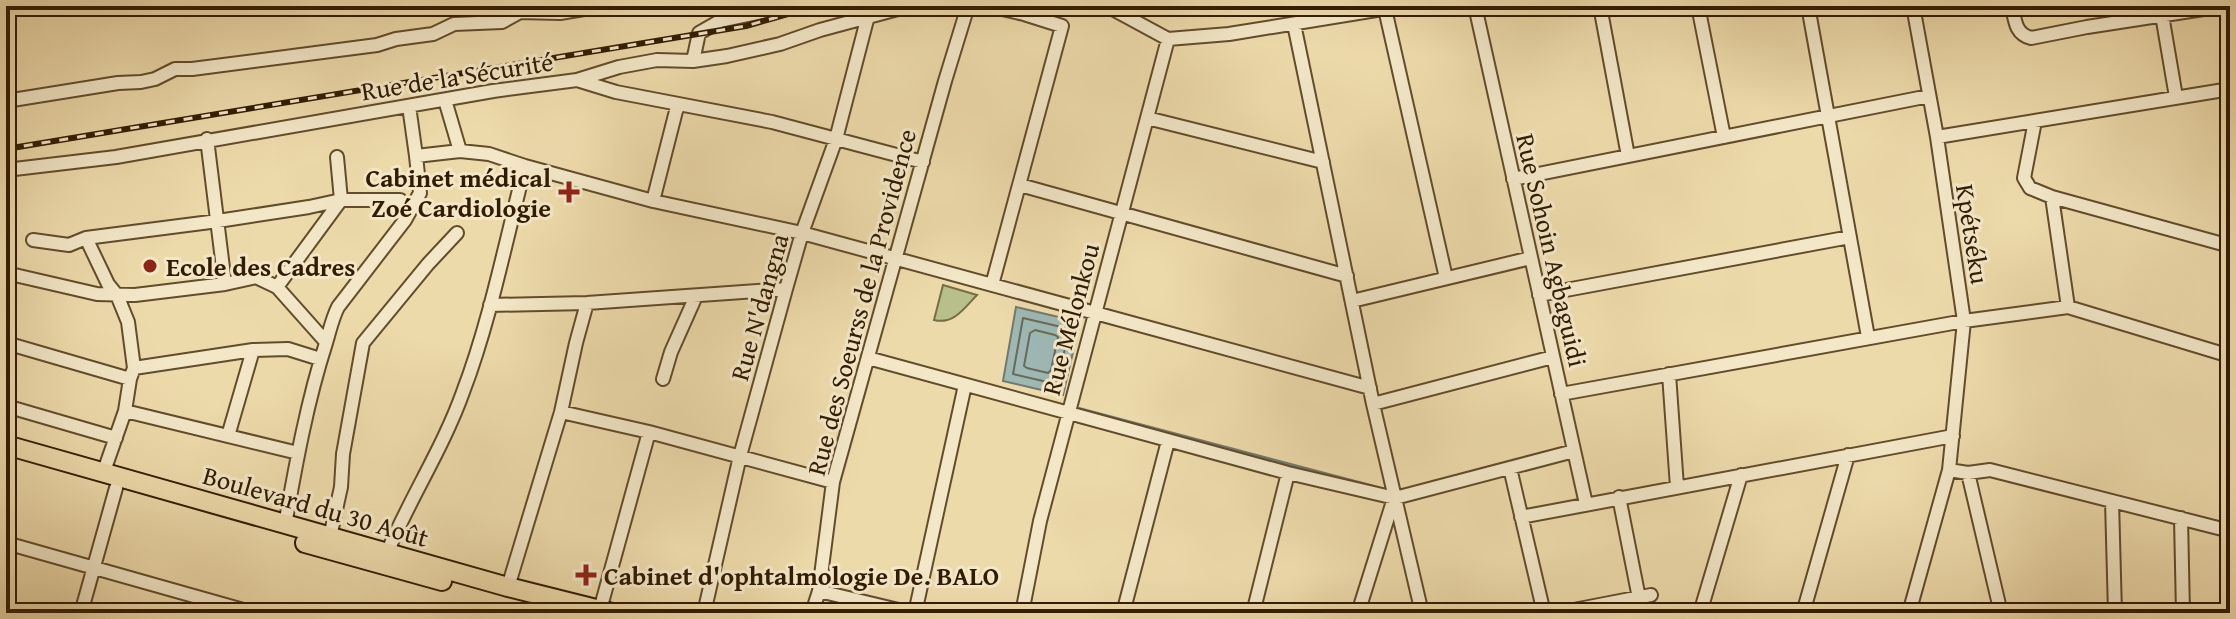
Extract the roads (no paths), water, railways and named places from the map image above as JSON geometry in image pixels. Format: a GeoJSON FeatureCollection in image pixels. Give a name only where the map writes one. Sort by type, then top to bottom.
{"type":"FeatureCollection","features":[{"type":"Feature","properties":{"kind":"highway","name":"Boulevard du 30 Août"},"geometry":{"type":"LineString","coordinates":[[6,445],[109,481],[359,559],[531,606],[584,610]]}},
{"type":"Feature","properties":{"kind":"highway","name":"Boulevard du 30 Août"},"geometry":{"type":"LineString","coordinates":[[6,457],[285,525],[584,610]]}},
{"type":"Feature","properties":{"kind":"street"},"geometry":{"type":"LineString","coordinates":[[6,101],[141,82],[175,69],[377,45],[433,34],[454,24],[502,22],[520,12],[560,13],[602,6]]}},
{"type":"Feature","properties":{"kind":"street"},"geometry":{"type":"LineString","coordinates":[[693,61],[699,33],[712,24],[791,6]]}},
{"type":"Feature","properties":{"kind":"street","name":"Rue de la Sécurité"},"geometry":{"type":"LineString","coordinates":[[6,170],[116,157],[493,91],[577,80],[619,67],[657,60],[693,61],[780,44],[909,6]]}},
{"type":"Feature","properties":{"kind":"street","name":"Rue des Soeurss de la Providence"},"geometry":{"type":"LineString","coordinates":[[812,613],[819,591],[833,482],[968,6]]}},
{"type":"Feature","properties":{"kind":"street"},"geometry":{"type":"LineString","coordinates":[[989,6],[1062,26],[992,285]]}},
{"type":"Feature","properties":{"kind":"street"},"geometry":{"type":"LineString","coordinates":[[1107,6],[1168,39],[1229,34],[1401,6]]}},
{"type":"Feature","properties":{"kind":"street","name":"Rue Sohoin Agbaguidi"},"geometry":{"type":"LineString","coordinates":[[1475,6],[1586,504]]}},
{"type":"Feature","properties":{"kind":"street"},"geometry":{"type":"LineString","coordinates":[[1600,6],[1628,156]]}},
{"type":"Feature","properties":{"kind":"street"},"geometry":{"type":"LineString","coordinates":[[1698,6],[1724,137]]}},
{"type":"Feature","properties":{"kind":"street"},"geometry":{"type":"LineString","coordinates":[[1808,6],[1868,337]]}},
{"type":"Feature","properties":{"kind":"street","name":"Kpétséku"},"geometry":{"type":"LineString","coordinates":[[1909,613],[1949,470],[1964,321],[1937,137],[1913,6]]}},
{"type":"Feature","properties":{"kind":"street"},"geometry":{"type":"LineString","coordinates":[[2012,6],[2017,28],[2031,38],[2223,6]]}},
{"type":"Feature","properties":{"kind":"street"},"geometry":{"type":"LineString","coordinates":[[2119,6],[2121,22]]}},
{"type":"Feature","properties":{"kind":"street"},"geometry":{"type":"LineString","coordinates":[[1385,9],[1446,278]]}},
{"type":"Feature","properties":{"kind":"street"},"geometry":{"type":"LineString","coordinates":[[2162,15],[2176,97]]}},
{"type":"Feature","properties":{"kind":"street","name":"Rue N'dangna"},"geometry":{"type":"LineString","coordinates":[[704,613],[740,456],[802,233],[836,139],[868,16]]}},
{"type":"Feature","properties":{"kind":"street"},"geometry":{"type":"LineString","coordinates":[[1294,24],[1373,404],[1422,613]]}},
{"type":"Feature","properties":{"kind":"street","name":"Rue Mélonkou"},"geometry":{"type":"LineString","coordinates":[[1022,613],[1040,521],[1168,39]]}},
{"type":"Feature","properties":{"kind":"street"},"geometry":{"type":"LineString","coordinates":[[577,80],[616,92],[772,122],[923,162]]}},
{"type":"Feature","properties":{"kind":"street"},"geometry":{"type":"LineString","coordinates":[[1937,137],[2230,89]]}},
{"type":"Feature","properties":{"kind":"street"},"geometry":{"type":"LineString","coordinates":[[1513,179],[1929,96]]}},
{"type":"Feature","properties":{"kind":"street"},"geometry":{"type":"LineString","coordinates":[[445,100],[460,151]]}},
{"type":"Feature","properties":{"kind":"street"},"geometry":{"type":"LineString","coordinates":[[653,201],[679,105]]}},
{"type":"Feature","properties":{"kind":"street"},"geometry":{"type":"LineString","coordinates":[[285,525],[298,453],[332,318],[405,220],[420,193],[409,106]]}},
{"type":"Feature","properties":{"kind":"street"},"geometry":{"type":"LineString","coordinates":[[1147,118],[1323,162]]}},
{"type":"Feature","properties":{"kind":"street"},"geometry":{"type":"LineString","coordinates":[[2035,121],[2024,178],[2030,188],[2052,197],[2230,246]]}},
{"type":"Feature","properties":{"kind":"street"},"geometry":{"type":"LineString","coordinates":[[207,139],[225,284]]}},
{"type":"Feature","properties":{"kind":"street"},"geometry":{"type":"LineString","coordinates":[[416,156],[460,151],[489,154],[653,201],[802,233],[1370,388]]}},
{"type":"Feature","properties":{"kind":"street"},"geometry":{"type":"LineString","coordinates":[[277,287],[341,200],[337,157]]}},
{"type":"Feature","properties":{"kind":"street"},"geometry":{"type":"LineString","coordinates":[[387,553],[463,392],[490,305],[525,166]]}},
{"type":"Feature","properties":{"kind":"street"},"geometry":{"type":"LineString","coordinates":[[1020,185],[1347,276]]}},
{"type":"Feature","properties":{"kind":"street"},"geometry":{"type":"LineString","coordinates":[[2052,197],[2068,307]]}},
{"type":"Feature","properties":{"kind":"street"},"geometry":{"type":"LineString","coordinates":[[33,240],[69,245],[86,238],[218,221],[341,200],[400,200],[405,220]]}},
{"type":"Feature","properties":{"kind":"street"},"geometry":{"type":"LineString","coordinates":[[330,537],[341,487],[343,454],[363,343],[457,233]]}},
{"type":"Feature","properties":{"kind":"street"},"geometry":{"type":"LineString","coordinates":[[1539,295],[1850,237]]}},
{"type":"Feature","properties":{"kind":"street"},"geometry":{"type":"LineString","coordinates":[[81,613],[94,567],[116,438],[132,374],[128,322],[86,238]]}},
{"type":"Feature","properties":{"kind":"street"},"geometry":{"type":"LineString","coordinates":[[1352,301],[1531,258]]}},
{"type":"Feature","properties":{"kind":"street"},"geometry":{"type":"LineString","coordinates":[[6,273],[97,294],[117,295],[225,284],[256,277],[277,287],[326,342]]}},
{"type":"Feature","properties":{"kind":"street"},"geometry":{"type":"LineString","coordinates":[[490,305],[587,303],[786,289]]}},
{"type":"Feature","properties":{"kind":"street"},"geometry":{"type":"LineString","coordinates":[[663,379],[671,352],[696,296]]}},
{"type":"Feature","properties":{"kind":"street"},"geometry":{"type":"LineString","coordinates":[[508,587],[561,412],[587,303]]}},
{"type":"Feature","properties":{"kind":"street"},"geometry":{"type":"LineString","coordinates":[[1561,394],[1868,337],[2068,307],[2230,356]]}},
{"type":"Feature","properties":{"kind":"street"},"geometry":{"type":"LineString","coordinates":[[6,343],[132,374],[188,358],[253,350],[288,349],[320,359]]}},
{"type":"Feature","properties":{"kind":"street"},"geometry":{"type":"LineString","coordinates":[[228,436],[253,350]]}},
{"type":"Feature","properties":{"kind":"street"},"geometry":{"type":"LineString","coordinates":[[1373,404],[1553,357]]}},
{"type":"Feature","properties":{"kind":"street"},"geometry":{"type":"LineString","coordinates":[[868,358],[1288,473],[1395,498],[1574,451]]}},
{"type":"Feature","properties":{"kind":"street"},"geometry":{"type":"LineString","coordinates":[[1669,374],[1677,487]]}},
{"type":"Feature","properties":{"kind":"street"},"geometry":{"type":"LineString","coordinates":[[819,591],[913,613],[965,385]]}},
{"type":"Feature","properties":{"kind":"street"},"geometry":{"type":"LineString","coordinates":[[6,406],[116,438]]}},
{"type":"Feature","properties":{"kind":"street"},"geometry":{"type":"LineString","coordinates":[[125,411],[298,453]]}},
{"type":"Feature","properties":{"kind":"street"},"geometry":{"type":"LineString","coordinates":[[561,412],[649,432],[833,482]]}},
{"type":"Feature","properties":{"kind":"street"},"geometry":{"type":"LineString","coordinates":[[584,610],[649,432]]}},
{"type":"Feature","properties":{"kind":"street"},"geometry":{"type":"LineString","coordinates":[[1521,517],[1953,436]]}},
{"type":"Feature","properties":{"kind":"street"},"geometry":{"type":"LineString","coordinates":[[1123,613],[1168,441]]}},
{"type":"Feature","properties":{"kind":"street"},"geometry":{"type":"LineString","coordinates":[[1803,613],[1848,455]]}},
{"type":"Feature","properties":{"kind":"street"},"geometry":{"type":"LineString","coordinates":[[1510,468],[1544,613]]}},
{"type":"Feature","properties":{"kind":"street"},"geometry":{"type":"LineString","coordinates":[[1949,470],[1968,473],[1990,470],[2230,531]]}},
{"type":"Feature","properties":{"kind":"street"},"geometry":{"type":"LineString","coordinates":[[1253,613],[1288,473]]}},
{"type":"Feature","properties":{"kind":"street"},"geometry":{"type":"LineString","coordinates":[[1968,473],[2001,613]]}},
{"type":"Feature","properties":{"kind":"street"},"geometry":{"type":"LineString","coordinates":[[1700,613],[1741,475]]}},
{"type":"Feature","properties":{"kind":"street"},"geometry":{"type":"LineString","coordinates":[[1558,613],[1645,596],[1619,497]]}},
{"type":"Feature","properties":{"kind":"street"},"geometry":{"type":"LineString","coordinates":[[1358,613],[1395,498]]}},
{"type":"Feature","properties":{"kind":"street"},"geometry":{"type":"LineString","coordinates":[[2112,501],[2115,613]]}},
{"type":"Feature","properties":{"kind":"street"},"geometry":{"type":"LineString","coordinates":[[2181,518],[2183,613]]}},
{"type":"Feature","properties":{"kind":"street"},"geometry":{"type":"LineString","coordinates":[[6,543],[254,613]]}},
{"type":"Feature","properties":{"kind":"water"},"geometry":{"type":"Polygon","coordinates":[[[1016,307],[1080,322],[1063,395],[1003,381],[1016,307]]]}},
{"type":"Feature","properties":{"kind":"waterway"},"geometry":{"type":"LineString","coordinates":[[1077,408],[1376,487]]}},
{"type":"Feature","properties":{"kind":"waterway"},"geometry":{"type":"LineString","coordinates":[[1078,422],[1120,433]]}},
{"type":"Feature","properties":{"kind":"railway"},"geometry":{"type":"LineString","coordinates":[[6,149],[746,26],[816,6]]}},
{"type":"Feature","properties":{"kind":"place","name":"Cabinet médical Zoé Cardiologie"},"geometry":{"type":"Point","coordinates":[569,192]}},
{"type":"Feature","properties":{"kind":"place","name":"Ecole des Cadres"},"geometry":{"type":"Point","coordinates":[150,266]}},
{"type":"Feature","properties":{"kind":"place","name":"Cabinet d'ophtalmologie De. BALO"},"geometry":{"type":"Point","coordinates":[586,575]}}]}
